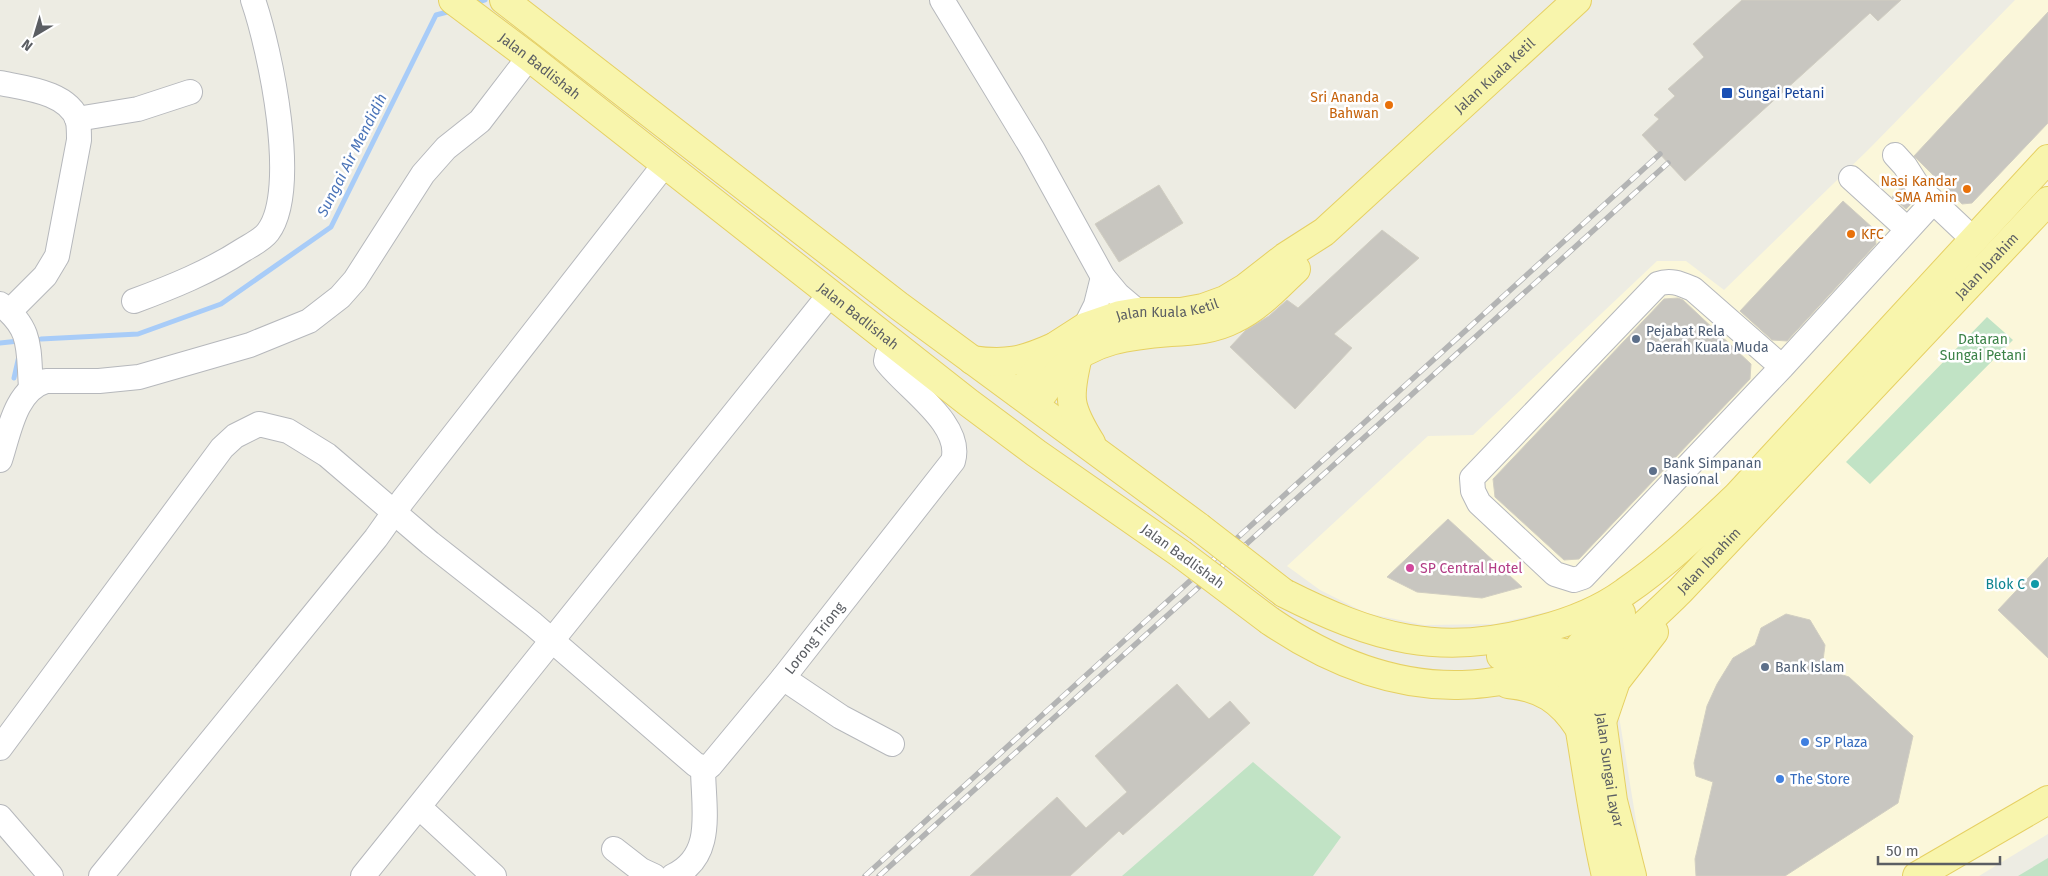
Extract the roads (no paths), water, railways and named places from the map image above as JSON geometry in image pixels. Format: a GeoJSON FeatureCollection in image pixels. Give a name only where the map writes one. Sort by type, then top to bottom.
{"type":"FeatureCollection","features":[{"type":"Feature","properties":{"kind":"main road","name":"Jalan Badlishah"},"geometry":{"type":"LineString","coordinates":[[453,0],[529,57],[894,345],[1036,453],[1176,550],[1270,621]]}},
{"type":"Feature","properties":{"kind":"main road","name":"Jalan Kuala Ketil"},"geometry":{"type":"LineString","coordinates":[[1025,401],[1062,369],[1068,350],[1085,327],[1138,312],[1181,312],[1203,308],[1225,300],[1324,232],[1577,0]]}},
{"type":"Feature","properties":{"kind":"main road"},"geometry":{"type":"LineString","coordinates":[[510,5],[1025,401],[1097,453]]}},
{"type":"Feature","properties":{"kind":"main road","name":"Jalan Ibrahim"},"geometry":{"type":"LineString","coordinates":[[1097,453],[1199,527],[1284,593],[1326,614],[1388,636],[1435,643],[1462,644],[1513,637],[1558,625],[1584,616],[1625,593],[1685,545],[1737,496],[1817,412],[1977,235],[2048,160]]}},
{"type":"Feature","properties":{"kind":"main road","name":"Jalan Ibrahim"},"geometry":{"type":"LineString","coordinates":[[1270,621],[1300,642],[1324,654],[1388,677],[1439,685],[1495,682],[1579,662],[1644,625],[1680,591],[2048,201]]}},
{"type":"Feature","properties":{"kind":"main road","name":"Jalan Kuala Ketil"},"geometry":{"type":"LineString","coordinates":[[1068,350],[1135,336],[1194,330],[1234,319],[1255,306],[1296,269],[1324,232]]}},
{"type":"Feature","properties":{"kind":"main road"},"geometry":{"type":"LineString","coordinates":[[860,318],[880,321],[894,328],[984,392],[1008,403],[1025,401]]}},
{"type":"Feature","properties":{"kind":"main road"},"geometry":{"type":"LineString","coordinates":[[970,359],[994,363],[1020,361],[1068,350],[1071,406],[1097,453]]}},
{"type":"Feature","properties":{"kind":"main road"},"geometry":{"type":"LineString","coordinates":[[1025,401],[1036,431],[1055,448],[1154,519],[1167,532],[1176,550]]}},
{"type":"Feature","properties":{"kind":"main road"},"geometry":{"type":"LineString","coordinates":[[1388,636],[1400,647],[1438,658],[1471,659],[1543,650],[1579,662],[1593,632],[1652,589],[1670,571],[1685,545]]}},
{"type":"Feature","properties":{"kind":"main road"},"geometry":{"type":"LineString","coordinates":[[1495,682],[1521,685],[1545,693],[1592,727],[1625,667],[1670,614],[1680,591]]}},
{"type":"Feature","properties":{"kind":"main road","name":"Jalan Sungai Layar"},"geometry":{"type":"LineString","coordinates":[[1579,662],[1592,727],[1614,801],[1632,876]]}},
{"type":"Feature","properties":{"kind":"main road","name":"Jalan Sungai Layar"},"geometry":{"type":"LineString","coordinates":[[1592,727],[1591,806],[1606,876]]}},
{"type":"Feature","properties":{"kind":"main road"},"geometry":{"type":"LineString","coordinates":[[1917,876],[2048,800]]}},
{"type":"Feature","properties":{"kind":"street"},"geometry":{"type":"LineString","coordinates":[[134,302],[218,266],[267,234],[278,216],[282,193],[275,82],[253,0]]}},
{"type":"Feature","properties":{"kind":"street"},"geometry":{"type":"LineString","coordinates":[[942,0],[1032,150],[1103,277],[1118,296],[1138,312]]}},
{"type":"Feature","properties":{"kind":"street"},"geometry":{"type":"LineString","coordinates":[[31,387],[46,381],[100,381],[139,377],[250,345],[310,321],[340,296],[355,280],[423,174],[446,148],[484,116],[529,57]]}},
{"type":"Feature","properties":{"kind":"street"},"geometry":{"type":"LineString","coordinates":[[0,83],[54,97],[66,104],[77,119],[79,140],[57,256],[45,276],[5,308],[20,321],[26,331],[31,387],[15,416],[0,460]]}},
{"type":"Feature","properties":{"kind":"street"},"geometry":{"type":"LineString","coordinates":[[77,119],[138,109],[190,92]]}},
{"type":"Feature","properties":{"kind":"street"},"geometry":{"type":"LineString","coordinates":[[1900,161],[1928,178],[1977,235],[1933,202],[1919,188],[1900,161]]}},
{"type":"Feature","properties":{"kind":"street"},"geometry":{"type":"LineString","coordinates":[[100,876],[376,538],[394,512],[665,164]]}},
{"type":"Feature","properties":{"kind":"street"},"geometry":{"type":"LineString","coordinates":[[1851,178],[1908,229]]}},
{"type":"Feature","properties":{"kind":"street"},"geometry":{"type":"LineString","coordinates":[[1782,366],[1693,289],[1680,283],[1658,284],[1472,478],[1473,492],[1480,503],[1555,574],[1574,580],[1583,576],[1782,366],[1933,202]]}},
{"type":"Feature","properties":{"kind":"street"},"geometry":{"type":"LineString","coordinates":[[1085,327],[1096,305],[1103,277]]}},
{"type":"Feature","properties":{"kind":"street"},"geometry":{"type":"LineString","coordinates":[[363,876],[553,642],[830,294]]}},
{"type":"Feature","properties":{"kind":"street","name":"Lorong Triong"},"geometry":{"type":"LineString","coordinates":[[703,768],[714,764],[953,461],[955,453],[952,436],[928,404],[886,361],[894,345]]}},
{"type":"Feature","properties":{"kind":"street"},"geometry":{"type":"LineString","coordinates":[[0,748],[222,448],[247,428],[259,424],[272,425],[309,442],[553,642],[696,765],[703,768],[702,847],[694,862],[657,876],[614,849]]}},
{"type":"Feature","properties":{"kind":"street"},"geometry":{"type":"LineString","coordinates":[[782,678],[841,717],[892,744]]}},
{"type":"Feature","properties":{"kind":"street"},"geometry":{"type":"LineString","coordinates":[[419,808],[494,876]]}},
{"type":"Feature","properties":{"kind":"street"},"geometry":{"type":"LineString","coordinates":[[0,818],[51,876]]}},
{"type":"Feature","properties":{"kind":"waterway","name":"Sungai Air Mendidih"},"geometry":{"type":"LineString","coordinates":[[473,4],[485,0]]}},
{"type":"Feature","properties":{"kind":"waterway","name":"Sungai Air Mendidih"},"geometry":{"type":"LineString","coordinates":[[41,339],[138,334],[221,304],[331,227],[436,15],[451,11]]}},
{"type":"Feature","properties":{"kind":"waterway"},"geometry":{"type":"LineString","coordinates":[[0,343],[19,341]]}},
{"type":"Feature","properties":{"kind":"waterway"},"geometry":{"type":"LineString","coordinates":[[14,378],[19,356]]}},
{"type":"Feature","properties":{"kind":"railway"},"geometry":{"type":"LineString","coordinates":[[865,876],[1660,154]]}},
{"type":"Feature","properties":{"kind":"railway"},"geometry":{"type":"LineString","coordinates":[[879,876],[1668,163]]}},
{"type":"Feature","properties":{"kind":"place","name":"Sungai Petani"},"geometry":{"type":"Point","coordinates":[1727,93]}},
{"type":"Feature","properties":{"kind":"place","name":"Sri Ananda Bahwan"},"geometry":{"type":"Point","coordinates":[1389,105]}},
{"type":"Feature","properties":{"kind":"place","name":"Nasi Kandar SMA Amin"},"geometry":{"type":"Point","coordinates":[1967,189]}},
{"type":"Feature","properties":{"kind":"place","name":"KFC"},"geometry":{"type":"Point","coordinates":[1851,234]}},
{"type":"Feature","properties":{"kind":"place","name":"Pejabat Rela Daerah Kuala Muda"},"geometry":{"type":"Point","coordinates":[1636,339]}},
{"type":"Feature","properties":{"kind":"place","name":"Bank Simpanan Nasional"},"geometry":{"type":"Point","coordinates":[1653,471]}},
{"type":"Feature","properties":{"kind":"place","name":"SP Central Hotel"},"geometry":{"type":"Point","coordinates":[1410,568]}},
{"type":"Feature","properties":{"kind":"place","name":"Blok C"},"geometry":{"type":"Point","coordinates":[2035,584]}},
{"type":"Feature","properties":{"kind":"place","name":"Bank Islam"},"geometry":{"type":"Point","coordinates":[1765,667]}},
{"type":"Feature","properties":{"kind":"place","name":"SP Plaza"},"geometry":{"type":"Point","coordinates":[1805,742]}},
{"type":"Feature","properties":{"kind":"place","name":"The Store"},"geometry":{"type":"Point","coordinates":[1780,779]}},
{"type":"Feature","properties":{"kind":"park label","name":"Dataran Sungai Petani"},"geometry":{"type":"Point","coordinates":[1983,348]}}]}
